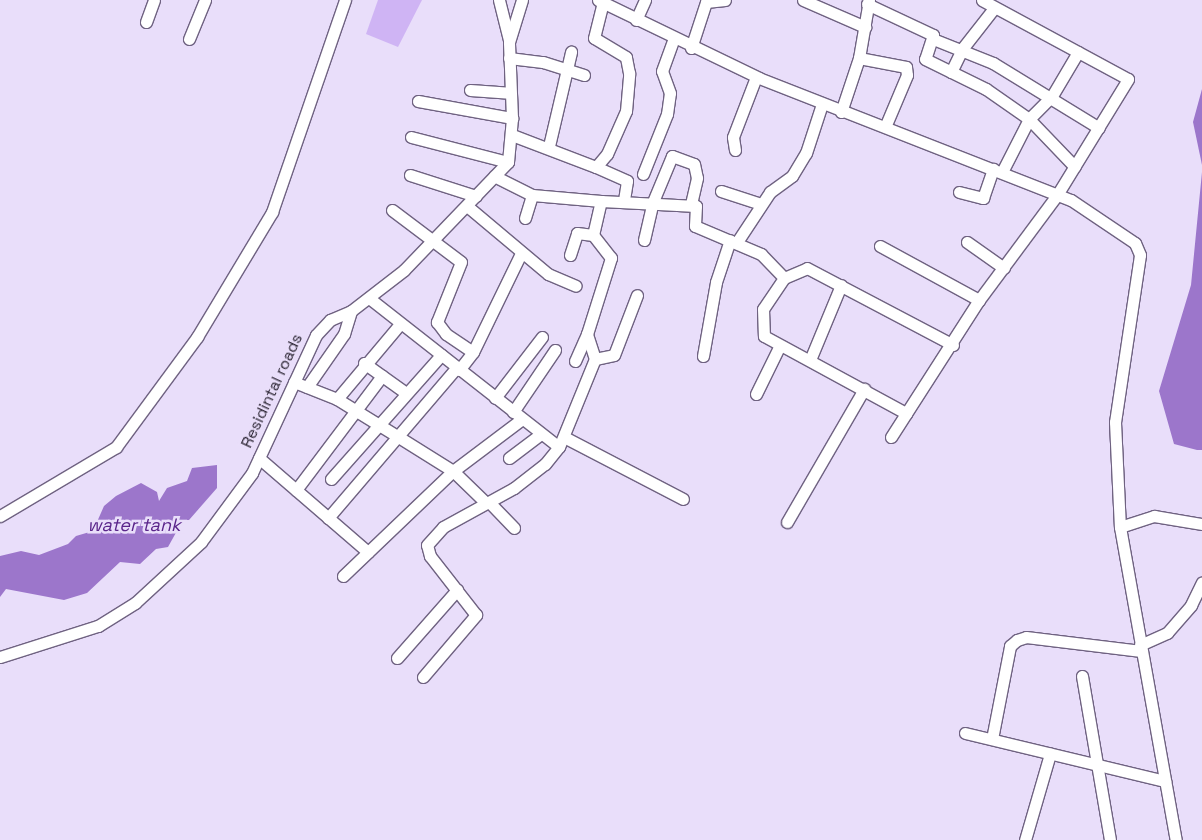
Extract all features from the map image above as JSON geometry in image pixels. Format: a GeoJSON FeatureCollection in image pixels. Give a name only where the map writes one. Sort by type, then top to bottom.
{"type":"FeatureCollection","features":[{"type":"Feature","properties":{"kind":"street"},"geometry":{"type":"LineString","coordinates":[[146,22],[154,0]]}},
{"type":"Feature","properties":{"kind":"street"},"geometry":{"type":"LineString","coordinates":[[190,39],[205,0]]}},
{"type":"Feature","properties":{"kind":"street"},"geometry":{"type":"LineString","coordinates":[[0,516],[116,447],[197,337],[272,212],[345,0]]}},
{"type":"Feature","properties":{"kind":"street"},"geometry":{"type":"LineString","coordinates":[[411,137],[508,162],[512,135],[509,93],[509,42],[499,0]]}},
{"type":"Feature","properties":{"kind":"street"},"geometry":{"type":"LineString","coordinates":[[509,42],[522,0]]}},
{"type":"Feature","properties":{"kind":"street"},"geometry":{"type":"LineString","coordinates":[[636,20],[645,0]]}},
{"type":"Feature","properties":{"kind":"street"},"geometry":{"type":"LineString","coordinates":[[691,48],[706,2],[725,0]]}},
{"type":"Feature","properties":{"kind":"street"},"geometry":{"type":"LineString","coordinates":[[803,0],[865,27]]}},
{"type":"Feature","properties":{"kind":"street"},"geometry":{"type":"LineString","coordinates":[[891,436],[953,345],[979,300],[1057,196],[1128,79],[982,0]]}},
{"type":"Feature","properties":{"kind":"street"},"geometry":{"type":"LineString","coordinates":[[596,167],[608,154],[626,111],[629,73],[626,57],[594,38],[601,1],[673,40],[756,77],[841,112],[997,170],[1057,196],[1135,243],[1140,255],[1115,422],[1120,527],[1176,840]]}},
{"type":"Feature","properties":{"kind":"street"},"geometry":{"type":"LineString","coordinates":[[841,112],[859,58],[868,2],[933,39],[962,49],[1052,96],[1099,128]]}},
{"type":"Feature","properties":{"kind":"street"},"geometry":{"type":"LineString","coordinates":[[951,72],[962,49],[994,8]]}},
{"type":"Feature","properties":{"kind":"street"},"geometry":{"type":"LineString","coordinates":[[933,39],[925,59],[951,72],[1029,119],[1075,167]]}},
{"type":"Feature","properties":{"kind":"street"},"geometry":{"type":"LineString","coordinates":[[512,135],[549,146],[628,181],[643,174],[667,114],[670,93],[662,71],[673,40]]}},
{"type":"Feature","properties":{"kind":"street"},"geometry":{"type":"LineString","coordinates":[[549,146],[571,52]]}},
{"type":"Feature","properties":{"kind":"street"},"geometry":{"type":"LineString","coordinates":[[959,192],[983,198],[997,170],[1029,119],[1052,96],[1078,52]]}},
{"type":"Feature","properties":{"kind":"street"},"geometry":{"type":"LineString","coordinates":[[509,58],[543,62],[584,75]]}},
{"type":"Feature","properties":{"kind":"street"},"geometry":{"type":"LineString","coordinates":[[859,58],[906,67],[907,75],[885,127]]}},
{"type":"Feature","properties":{"kind":"street"},"geometry":{"type":"LineString","coordinates":[[735,150],[733,137],[756,77]]}},
{"type":"Feature","properties":{"kind":"street"},"geometry":{"type":"LineString","coordinates":[[470,90],[509,93]]}},
{"type":"Feature","properties":{"kind":"street"},"geometry":{"type":"LineString","coordinates":[[418,101],[512,118]]}},
{"type":"Feature","properties":{"kind":"street"},"geometry":{"type":"LineString","coordinates":[[703,356],[716,282],[734,241],[761,204],[801,161],[822,104]]}},
{"type":"Feature","properties":{"kind":"street"},"geometry":{"type":"LineString","coordinates":[[644,240],[652,204],[672,156],[694,164],[696,178],[690,205]]}},
{"type":"Feature","properties":{"kind":"street","name":"Residintal roads"},"geometry":{"type":"LineString","coordinates":[[0,657],[98,626],[135,603],[229,509],[259,458],[316,336],[330,320],[351,311],[370,298],[434,241],[508,162]]}},
{"type":"Feature","properties":{"kind":"street"},"geometry":{"type":"LineString","coordinates":[[643,174],[662,181]]}},
{"type":"Feature","properties":{"kind":"street"},"geometry":{"type":"LineString","coordinates":[[410,175],[476,196]]}},
{"type":"Feature","properties":{"kind":"street"},"geometry":{"type":"LineString","coordinates":[[494,176],[532,195],[601,201],[690,205],[699,210],[695,226],[761,254],[784,278]]}},
{"type":"Feature","properties":{"kind":"street"},"geometry":{"type":"LineString","coordinates":[[624,202],[628,181]]}},
{"type":"Feature","properties":{"kind":"street"},"geometry":{"type":"LineString","coordinates":[[721,192],[761,204]]}},
{"type":"Feature","properties":{"kind":"street"},"geometry":{"type":"LineString","coordinates":[[525,218],[532,195]]}},
{"type":"Feature","properties":{"kind":"street"},"geometry":{"type":"LineString","coordinates":[[593,235],[601,201]]}},
{"type":"Feature","properties":{"kind":"street"},"geometry":{"type":"LineString","coordinates":[[467,206],[521,253],[551,276],[576,286]]}},
{"type":"Feature","properties":{"kind":"street"},"geometry":{"type":"LineString","coordinates":[[392,210],[461,262],[437,315],[438,324],[473,352]]}},
{"type":"Feature","properties":{"kind":"street"},"geometry":{"type":"LineString","coordinates":[[570,255],[577,233],[593,235],[611,258],[587,334],[575,360]]}},
{"type":"Feature","properties":{"kind":"street"},"geometry":{"type":"LineString","coordinates":[[966,242],[1004,268]]}},
{"type":"Feature","properties":{"kind":"street"},"geometry":{"type":"LineString","coordinates":[[880,246],[979,300]]}},
{"type":"Feature","properties":{"kind":"street"},"geometry":{"type":"LineString","coordinates":[[328,518],[397,436],[473,352],[521,253]]}},
{"type":"Feature","properties":{"kind":"street"},"geometry":{"type":"LineString","coordinates":[[906,413],[810,360],[779,347],[764,336],[761,328],[763,309],[784,278],[807,268],[953,345]]}},
{"type":"Feature","properties":{"kind":"street"},"geometry":{"type":"LineString","coordinates":[[810,360],[841,285]]}},
{"type":"Feature","properties":{"kind":"street"},"geometry":{"type":"LineString","coordinates":[[595,359],[614,356],[637,294]]}},
{"type":"Feature","properties":{"kind":"street"},"geometry":{"type":"LineString","coordinates":[[370,298],[399,324],[541,434],[682,499]]}},
{"type":"Feature","properties":{"kind":"street"},"geometry":{"type":"LineString","coordinates":[[307,387],[344,334],[351,311]]}},
{"type":"Feature","properties":{"kind":"street"},"geometry":{"type":"LineString","coordinates":[[337,399],[364,363],[399,324]]}},
{"type":"Feature","properties":{"kind":"street"},"geometry":{"type":"LineString","coordinates":[[423,677],[476,615],[427,545],[442,527],[488,503],[546,464],[561,442],[595,359],[587,334]]}},
{"type":"Feature","properties":{"kind":"street"},"geometry":{"type":"LineString","coordinates":[[496,398],[542,337]]}},
{"type":"Feature","properties":{"kind":"street"},"geometry":{"type":"LineString","coordinates":[[756,394],[779,347]]}},
{"type":"Feature","properties":{"kind":"street"},"geometry":{"type":"LineString","coordinates":[[343,576],[453,471],[518,416],[555,350]]}},
{"type":"Feature","properties":{"kind":"street"},"geometry":{"type":"LineString","coordinates":[[330,480],[440,355]]}},
{"type":"Feature","properties":{"kind":"street"},"geometry":{"type":"LineString","coordinates":[[364,363],[406,393]]}},
{"type":"Feature","properties":{"kind":"street"},"geometry":{"type":"LineString","coordinates":[[296,490],[357,412],[382,376]]}},
{"type":"Feature","properties":{"kind":"street"},"geometry":{"type":"LineString","coordinates":[[294,382],[337,399],[453,471],[514,528]]}},
{"type":"Feature","properties":{"kind":"street"},"geometry":{"type":"LineString","coordinates":[[787,522],[864,389]]}},
{"type":"Feature","properties":{"kind":"street"},"geometry":{"type":"LineString","coordinates":[[509,458],[541,434]]}},
{"type":"Feature","properties":{"kind":"street"},"geometry":{"type":"LineString","coordinates":[[259,458],[368,552]]}},
{"type":"Feature","properties":{"kind":"street"},"geometry":{"type":"LineString","coordinates":[[1120,527],[1154,516],[1202,524]]}},
{"type":"Feature","properties":{"kind":"street"},"geometry":{"type":"LineString","coordinates":[[992,739],[1010,646],[1017,640],[1026,637],[1141,648],[1167,634],[1191,605],[1202,582]]}},
{"type":"Feature","properties":{"kind":"street"},"geometry":{"type":"LineString","coordinates":[[397,658],[457,590]]}},
{"type":"Feature","properties":{"kind":"street"},"geometry":{"type":"LineString","coordinates":[[1082,676],[1110,840]]}},
{"type":"Feature","properties":{"kind":"street"},"geometry":{"type":"LineString","coordinates":[[965,733],[1165,781]]}},
{"type":"Feature","properties":{"kind":"street"},"geometry":{"type":"LineString","coordinates":[[1025,840],[1050,754]]}},
{"type":"Feature","properties":{"kind":"shaded area"},"geometry":{"type":"Polygon","coordinates":[[[378,0],[422,0],[398,47],[366,34],[378,0]]]}},
{"type":"Feature","properties":{"kind":"water"},"geometry":{"type":"Polygon","coordinates":[[[1202,89],[1202,165],[1193,122],[1202,89]]]}},
{"type":"Feature","properties":{"kind":"water"},"geometry":{"type":"Polygon","coordinates":[[[1202,172],[1202,450],[1197,450],[1174,444],[1159,391],[1191,285],[1202,172]]]}},
{"type":"Feature","properties":{"kind":"water","name":"water tank"},"geometry":{"type":"Polygon","coordinates":[[[217,465],[217,488],[189,520],[183,520],[168,547],[156,549],[140,564],[120,562],[87,593],[64,600],[6,589],[0,597],[0,556],[21,551],[39,555],[68,544],[76,536],[93,531],[104,506],[116,496],[141,483],[157,492],[159,501],[167,488],[187,481],[192,468],[217,465]]]}}]}
